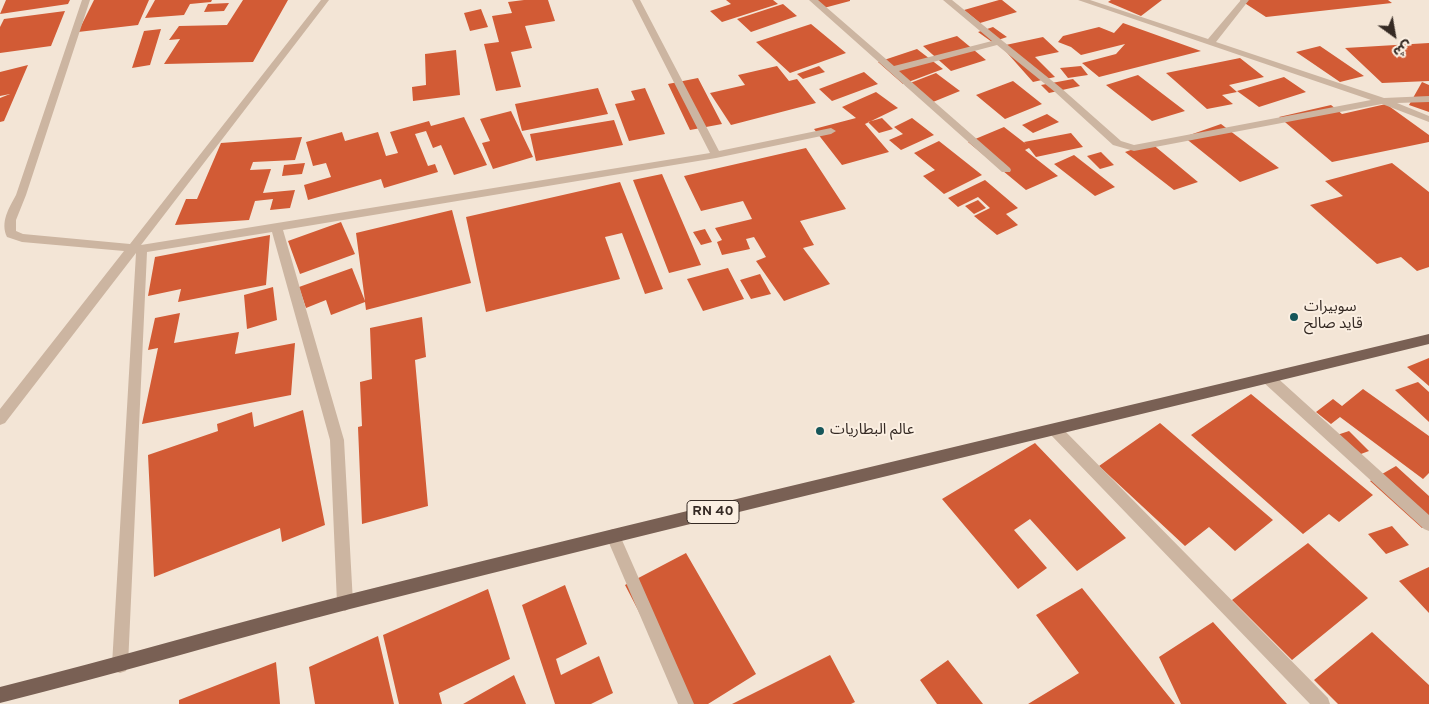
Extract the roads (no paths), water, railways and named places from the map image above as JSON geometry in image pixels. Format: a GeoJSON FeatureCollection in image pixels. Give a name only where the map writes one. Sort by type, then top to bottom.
{"type":"FeatureCollection","features":[{"type":"Feature","properties":{"kind":"main road","name":"RN 40"},"geometry":{"type":"LineString","coordinates":[[0,695],[120,665],[345,603],[613,536],[1429,339]]}},
{"type":"Feature","properties":{"kind":"street"},"geometry":{"type":"LineString","coordinates":[[86,0],[8,229],[11,234],[22,238],[137,248],[716,155],[831,132]]}},
{"type":"Feature","properties":{"kind":"street"},"geometry":{"type":"LineString","coordinates":[[0,419],[137,248],[325,0]]}},
{"type":"Feature","properties":{"kind":"street"},"geometry":{"type":"LineString","coordinates":[[636,0],[716,155]]}},
{"type":"Feature","properties":{"kind":"street"},"geometry":{"type":"LineString","coordinates":[[814,0],[1006,170]]}},
{"type":"Feature","properties":{"kind":"street"},"geometry":{"type":"LineString","coordinates":[[947,0],[1058,90],[1117,143],[1134,148],[1383,101],[1429,99]]}},
{"type":"Feature","properties":{"kind":"street"},"geometry":{"type":"LineString","coordinates":[[1082,0],[1383,101],[1429,119]]}},
{"type":"Feature","properties":{"kind":"street"},"geometry":{"type":"LineString","coordinates":[[1210,43],[1245,0]]}},
{"type":"Feature","properties":{"kind":"street"},"geometry":{"type":"LineString","coordinates":[[894,69],[998,42]]}},
{"type":"Feature","properties":{"kind":"street"},"geometry":{"type":"LineString","coordinates":[[276,226],[336,440],[345,603]]}},
{"type":"Feature","properties":{"kind":"street"},"geometry":{"type":"LineString","coordinates":[[120,665],[137,248]]}},
{"type":"Feature","properties":{"kind":"street"},"geometry":{"type":"LineString","coordinates":[[1268,378],[1429,524]]}},
{"type":"Feature","properties":{"kind":"street"},"geometry":{"type":"LineString","coordinates":[[1055,430],[1322,704]]}},
{"type":"Feature","properties":{"kind":"street"},"geometry":{"type":"LineString","coordinates":[[613,536],[686,704]]}},
{"type":"Feature","properties":{"kind":"place","name":"سوبيرات قايد صالح"},"geometry":{"type":"Point","coordinates":[1294,317]}},
{"type":"Feature","properties":{"kind":"place","name":"عالم البطاريات"},"geometry":{"type":"Point","coordinates":[820,431]}}]}
